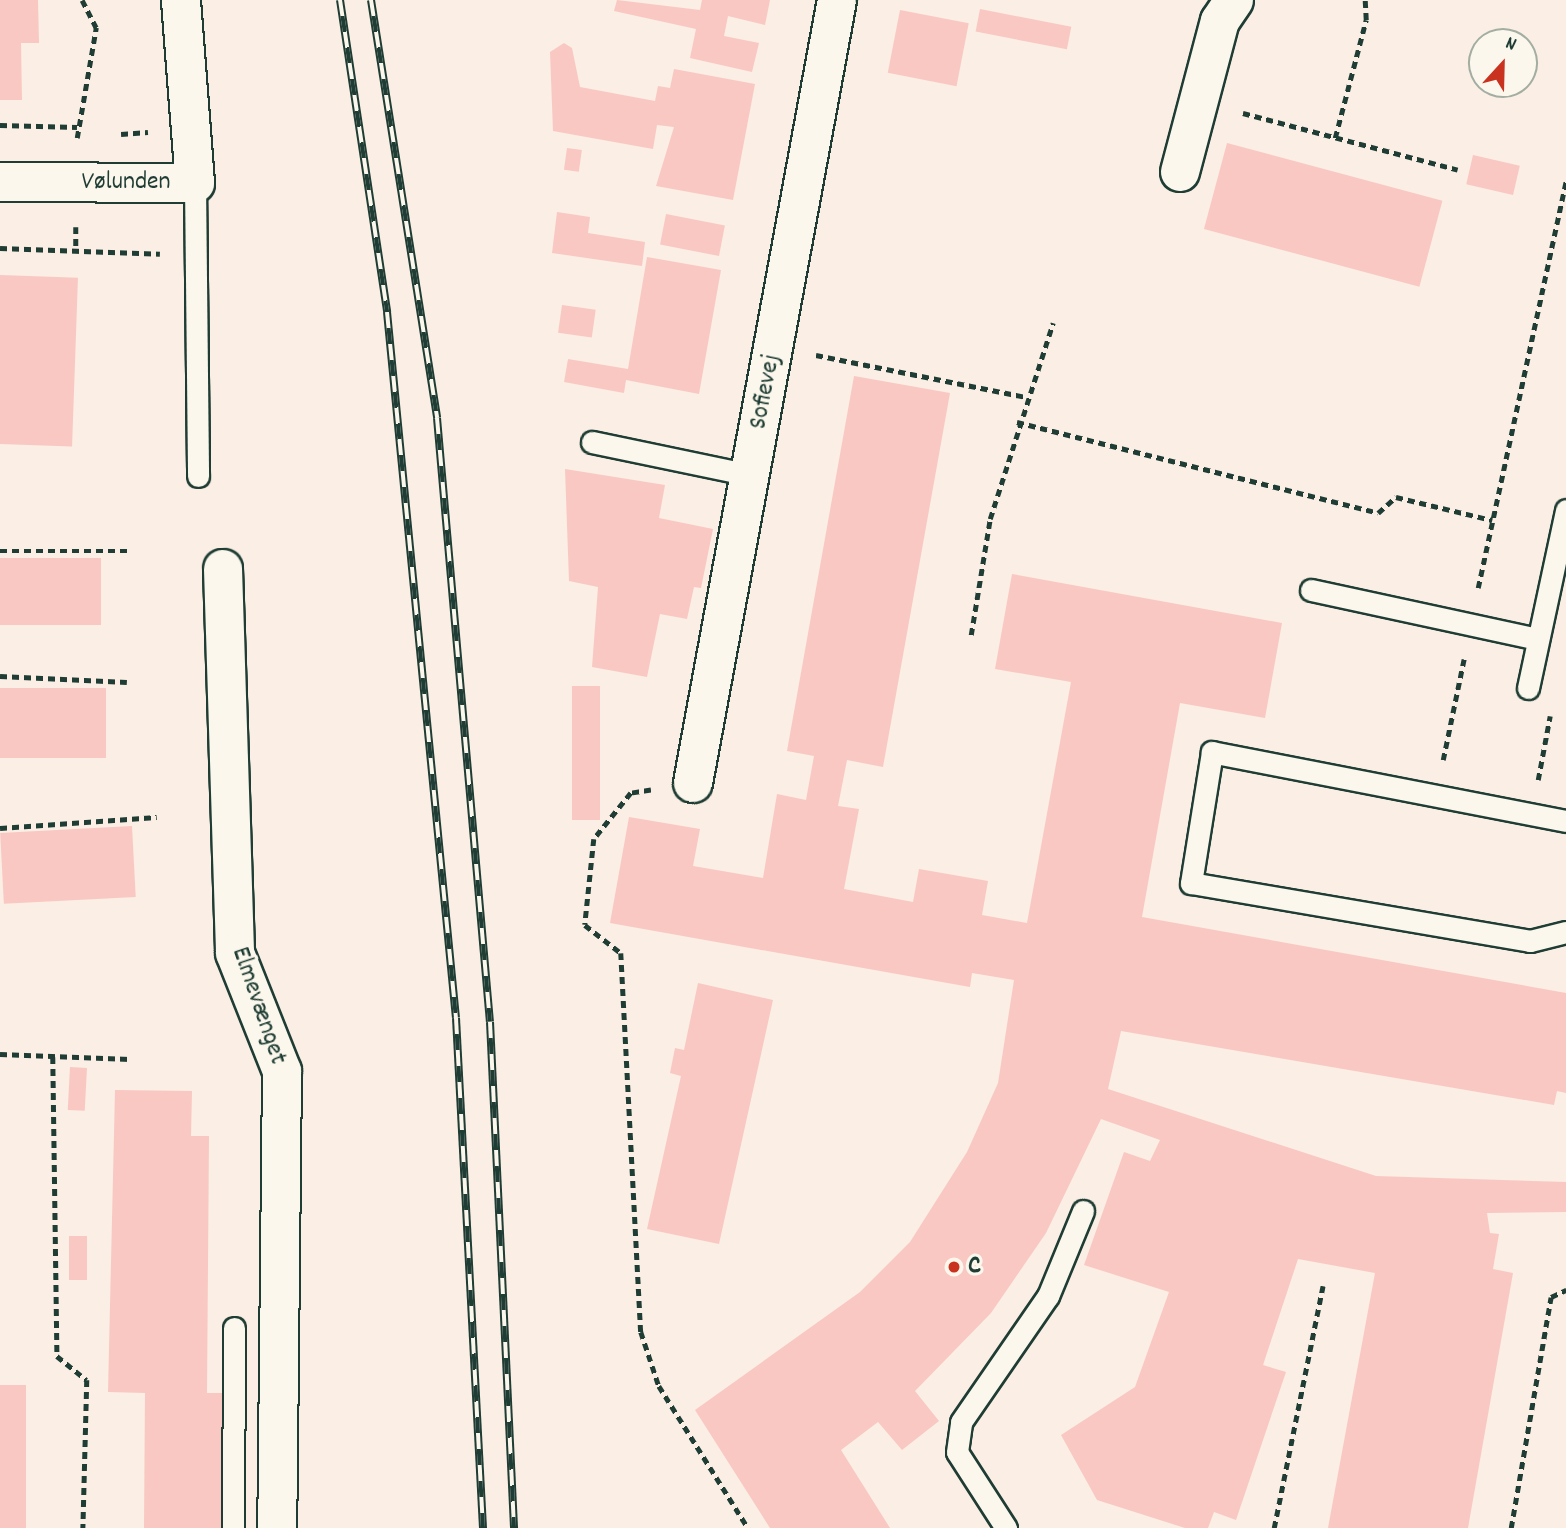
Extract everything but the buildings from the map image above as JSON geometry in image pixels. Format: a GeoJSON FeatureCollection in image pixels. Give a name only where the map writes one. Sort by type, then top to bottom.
{"type":"FeatureCollection","features":[{"type":"Feature","properties":{"kind":"street","name":"Vølunden"},"geometry":{"type":"LineString","coordinates":[[0,182],[195,183],[181,0]]}},
{"type":"Feature","properties":{"kind":"street","name":"Sofievej"},"geometry":{"type":"LineString","coordinates":[[693,783],[838,0]]}},
{"type":"Feature","properties":{"kind":"street"},"geometry":{"type":"LineString","coordinates":[[1180,173],[1220,21],[1234,0]]}},
{"type":"Feature","properties":{"kind":"street","name":"Elmevænget"},"geometry":{"type":"LineString","coordinates":[[223,569],[235,953],[282,1071],[276,1528]]}},
{"type":"Feature","properties":{"kind":"lane"},"geometry":{"type":"LineString","coordinates":[[195,183],[198,477]]}},
{"type":"Feature","properties":{"kind":"lane"},"geometry":{"type":"LineString","coordinates":[[592,442],[750,475]]}},
{"type":"Feature","properties":{"kind":"lane"},"geometry":{"type":"LineString","coordinates":[[1528,688],[1566,510]]}},
{"type":"Feature","properties":{"kind":"lane"},"geometry":{"type":"LineString","coordinates":[[1311,590],[1538,639]]}},
{"type":"Feature","properties":{"kind":"lane"},"geometry":{"type":"LineString","coordinates":[[1566,821],[1212,752],[1191,883],[1530,941],[1566,932]]}},
{"type":"Feature","properties":{"kind":"lane"},"geometry":{"type":"LineString","coordinates":[[1006,1528],[957,1452],[966,1407],[1048,1296],[1083,1211]]}},
{"type":"Feature","properties":{"kind":"lane"},"geometry":{"type":"LineString","coordinates":[[233,1528],[234,1328]]}},
{"type":"Feature","properties":{"kind":"path"},"geometry":{"type":"LineString","coordinates":[[75,183],[77,127],[96,28],[82,0]]}},
{"type":"Feature","properties":{"kind":"path"},"geometry":{"type":"LineString","coordinates":[[1335,138],[1366,20],[1365,0]]}},
{"type":"Feature","properties":{"kind":"path"},"geometry":{"type":"LineString","coordinates":[[1199,101],[1458,170]]}},
{"type":"Feature","properties":{"kind":"path"},"geometry":{"type":"LineString","coordinates":[[0,125],[77,127]]}},
{"type":"Feature","properties":{"kind":"path"},"geometry":{"type":"LineString","coordinates":[[115,135],[190,128]]}},
{"type":"Feature","properties":{"kind":"path"},"geometry":{"type":"LineString","coordinates":[[77,138],[90,137]]}},
{"type":"Feature","properties":{"kind":"path"},"geometry":{"type":"LineString","coordinates":[[1436,795],[1492,520],[1566,181]]}},
{"type":"Feature","properties":{"kind":"path"},"geometry":{"type":"LineString","coordinates":[[0,248],[196,256]]}},
{"type":"Feature","properties":{"kind":"path"},"geometry":{"type":"LineString","coordinates":[[971,635],[990,519],[1017,422],[1053,323]]}},
{"type":"Feature","properties":{"kind":"path"},"geometry":{"type":"LineString","coordinates":[[774,346],[1028,397]]}},
{"type":"Feature","properties":{"kind":"path"},"geometry":{"type":"LineString","coordinates":[[1017,422],[1378,513],[1396,497],[1492,520]]}},
{"type":"Feature","properties":{"kind":"path"},"geometry":{"type":"LineString","coordinates":[[0,551],[132,551]]}},
{"type":"Feature","properties":{"kind":"path"},"geometry":{"type":"LineString","coordinates":[[0,676],[127,681]]}},
{"type":"Feature","properties":{"kind":"path"},"geometry":{"type":"LineString","coordinates":[[1528,688],[1554,698],[1532,814]]}},
{"type":"Feature","properties":{"kind":"path"},"geometry":{"type":"LineString","coordinates":[[693,783],[631,793],[594,839],[585,925],[621,953],[641,1332],[659,1386],[748,1528]]}},
{"type":"Feature","properties":{"kind":"path"},"geometry":{"type":"LineString","coordinates":[[0,828],[157,817]]}},
{"type":"Feature","properties":{"kind":"path"},"geometry":{"type":"LineString","coordinates":[[0,1054],[131,1059]]}},
{"type":"Feature","properties":{"kind":"path"},"geometry":{"type":"LineString","coordinates":[[52,1057],[57,1356],[87,1380],[83,1528]]}},
{"type":"Feature","properties":{"kind":"path"},"geometry":{"type":"LineString","coordinates":[[1274,1528],[1323,1286]]}},
{"type":"Feature","properties":{"kind":"path"},"geometry":{"type":"LineString","coordinates":[[1511,1528],[1551,1297],[1566,1290]]}},
{"type":"Feature","properties":{"kind":"railway"},"geometry":{"type":"LineString","coordinates":[[340,0],[387,312],[456,1018],[483,1528]]}},
{"type":"Feature","properties":{"kind":"railway"},"geometry":{"type":"LineString","coordinates":[[371,0],[437,418],[490,1022],[514,1528]]}},
{"type":"Feature","properties":{"kind":"place","name":"C"},"geometry":{"type":"Point","coordinates":[954,1267]}}]}
